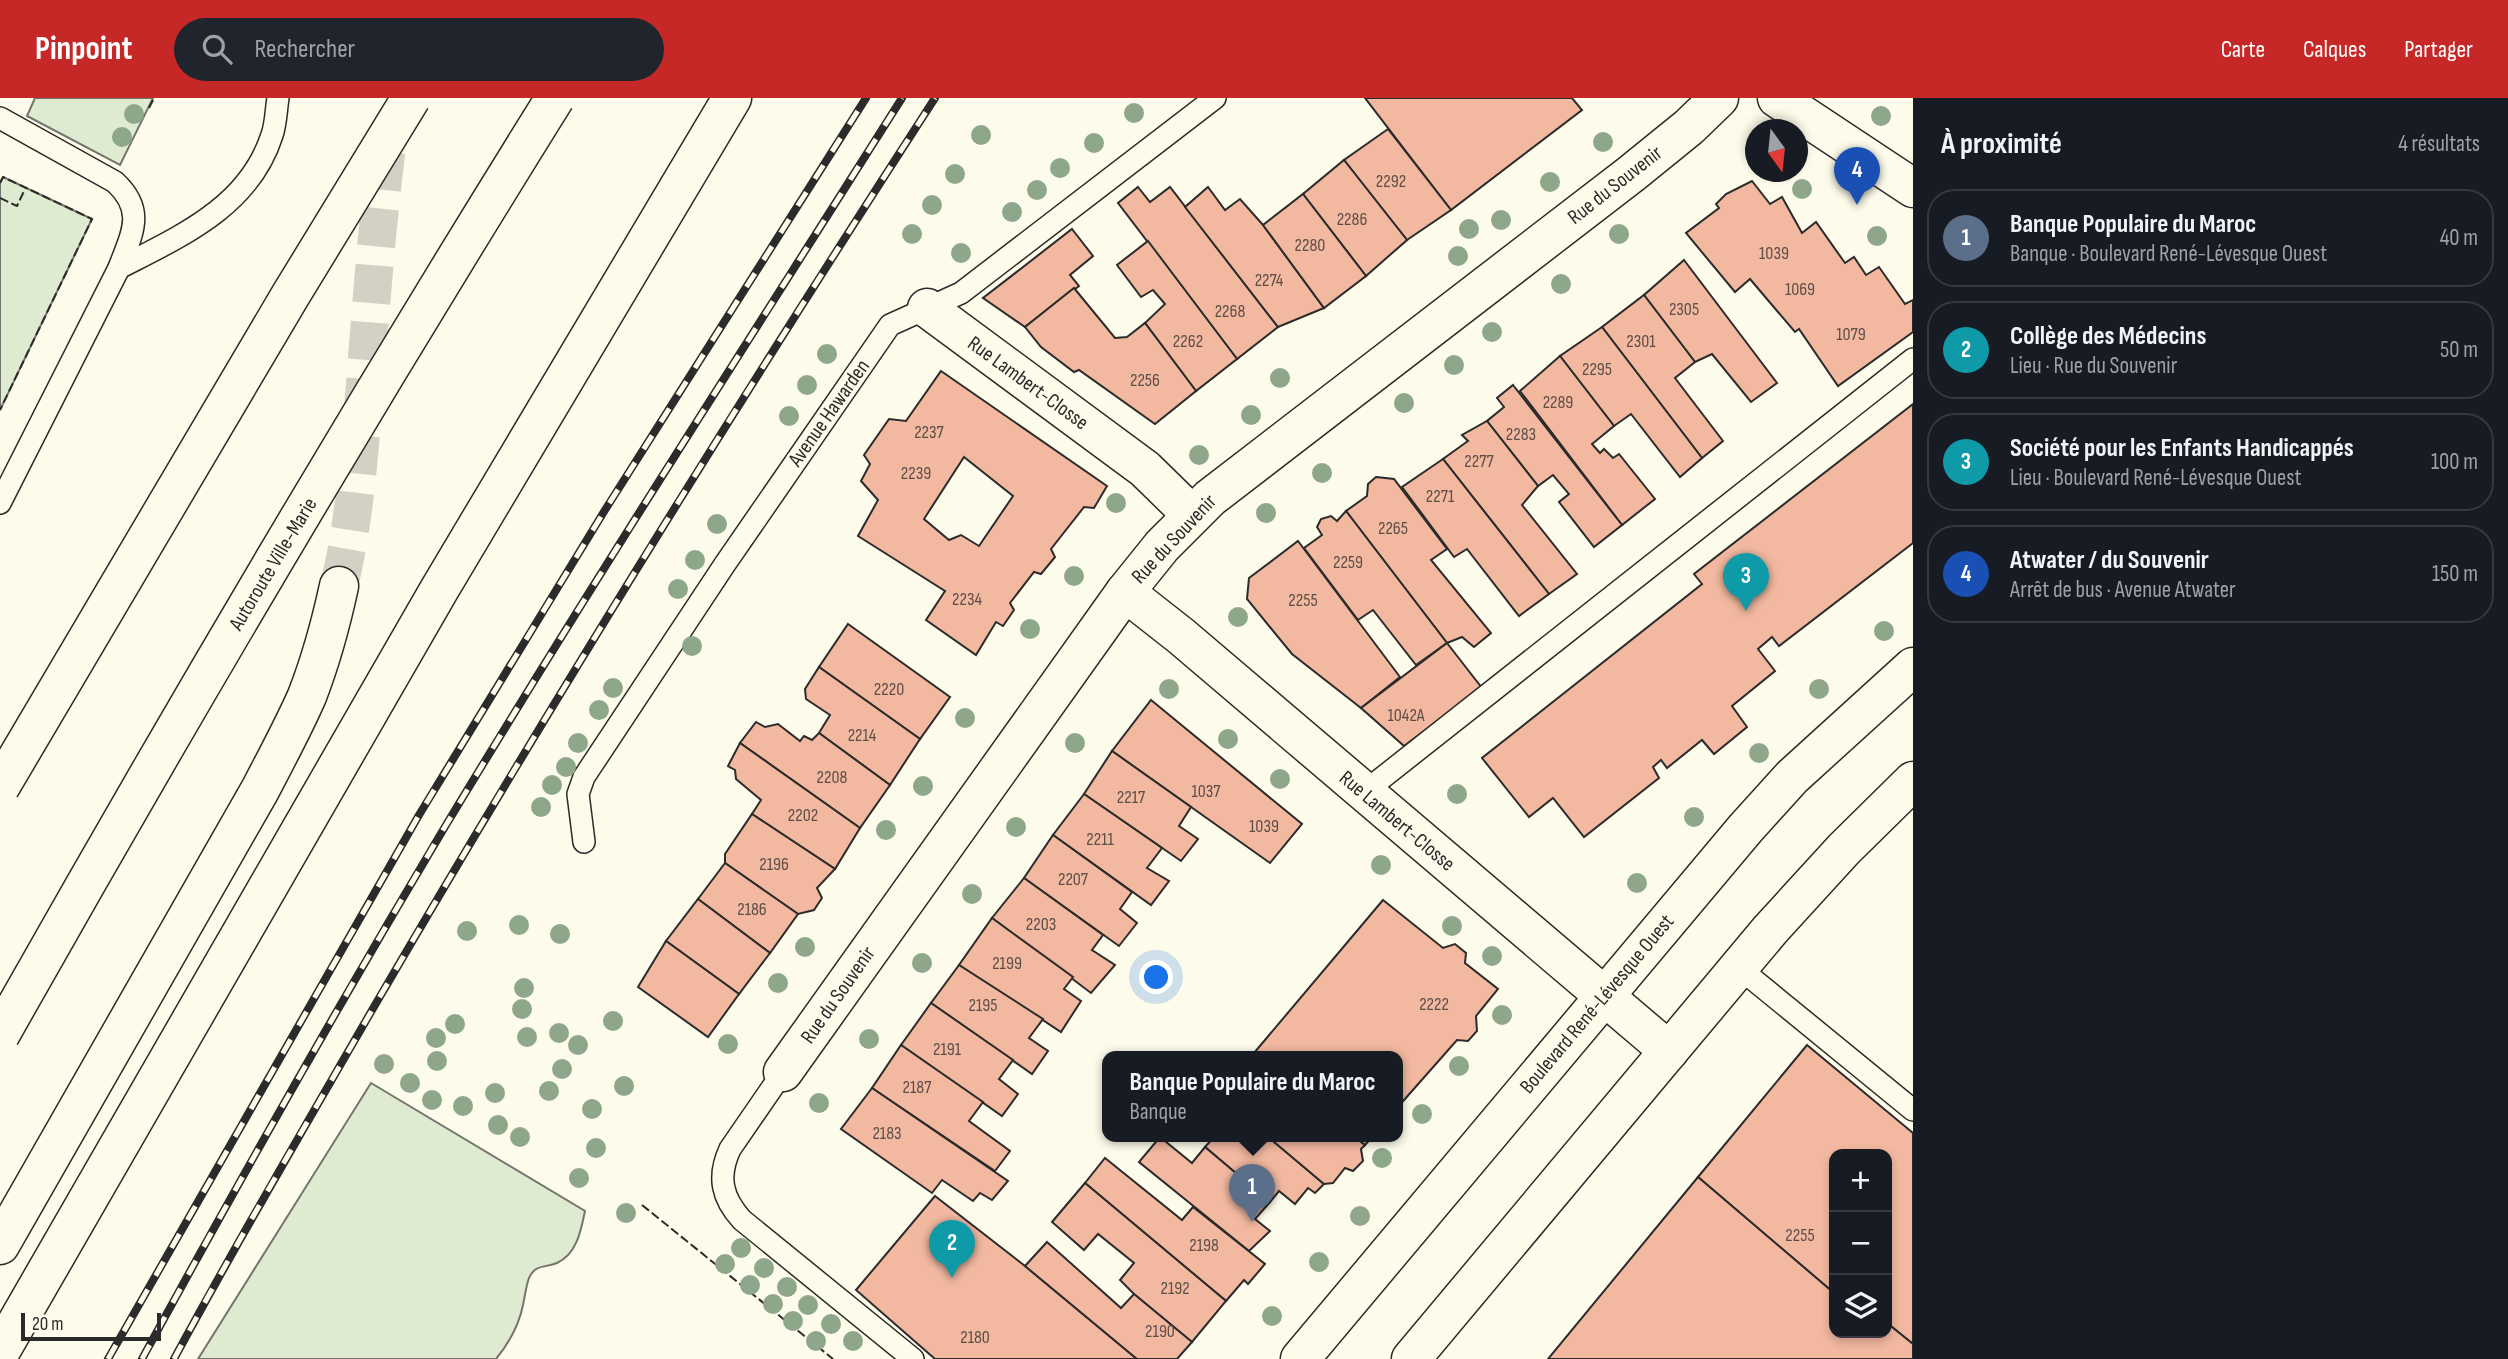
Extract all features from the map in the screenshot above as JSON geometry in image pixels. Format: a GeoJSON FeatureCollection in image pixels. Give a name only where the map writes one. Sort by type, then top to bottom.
{"type":"FeatureCollection","features":[{"type":"Feature","properties":{"kind":"main road"},"geometry":{"type":"LineString","coordinates":[[0,787],[255,354],[411,98]]}},
{"type":"Feature","properties":{"kind":"main road","name":"Autoroute Ville-Marie"},"geometry":{"type":"LineString","coordinates":[[0,1035],[228,639],[407,338],[555,98]]}},
{"type":"Feature","properties":{"kind":"main road"},"geometry":{"type":"LineString","coordinates":[[0,1352],[425,614],[732,98]]}},
{"type":"Feature","properties":{"kind":"main road","name":"Rue du Souvenir"},"geometry":{"type":"LineString","coordinates":[[783,1072],[1125,592],[1162,546],[1210,498],[1631,174],[1689,127],[1719,98]]}},
{"type":"Feature","properties":{"kind":"main road"},"geometry":{"type":"LineString","coordinates":[[1777,98],[1913,188]]}},
{"type":"Feature","properties":{"kind":"main road","name":"Rue Lambert-Closse"},"geometry":{"type":"LineString","coordinates":[[926,308],[1145,469],[1192,515]]}},
{"type":"Feature","properties":{"kind":"main road"},"geometry":{"type":"LineString","coordinates":[[0,1245],[260,790],[315,674],[330,627],[339,586]]}},
{"type":"Feature","properties":{"kind":"main road","name":"Rue Lambert-Closse"},"geometry":{"type":"LineString","coordinates":[[1125,592],[1669,1051]]}},
{"type":"Feature","properties":{"kind":"main road","name":"Boulevard René-Lévesque Ouest"},"geometry":{"type":"LineString","coordinates":[[1300,1359],[1696,884],[1792,777],[1913,667]]}},
{"type":"Feature","properties":{"kind":"main road"},"geometry":{"type":"LineString","coordinates":[[1411,1359],[1738,967],[1812,883],[1913,781]]}},
{"type":"Feature","properties":{"kind":"lane"},"geometry":{"type":"LineString","coordinates":[[119,268],[186,234],[220,210],[253,177],[273,134],[278,98]]}},
{"type":"Feature","properties":{"kind":"lane","name":"Avenue Hawarden"},"geometry":{"type":"LineString","coordinates":[[584,842],[578,794],[584,777],[725,564],[890,325],[961,293],[1215,98]]}},
{"type":"Feature","properties":{"kind":"lane"},"geometry":{"type":"LineString","coordinates":[[0,118],[115,181],[128,194],[134,211],[132,233],[119,268],[0,503]]}},
{"type":"Feature","properties":{"kind":"lane"},"geometry":{"type":"LineString","coordinates":[[1363,793],[1913,359]]}},
{"type":"Feature","properties":{"kind":"lane"},"geometry":{"type":"LineString","coordinates":[[1738,967],[1913,1110]]}},
{"type":"Feature","properties":{"kind":"lane"},"geometry":{"type":"LineString","coordinates":[[783,1072],[724,1161],[722,1177],[727,1200],[743,1220],[913,1359]]}},
{"type":"Feature","properties":{"kind":"green space"},"geometry":{"type":"Polygon","coordinates":[[[35,98],[153,98],[120,165],[27,116],[35,98]]]}},
{"type":"Feature","properties":{"kind":"green space"},"geometry":{"type":"Polygon","coordinates":[[[3,177],[92,219],[0,410],[0,183],[3,177]]]}},
{"type":"Feature","properties":{"kind":"green space"},"geometry":{"type":"Polygon","coordinates":[[[371,1083],[585,1211],[574,1248],[564,1259],[537,1268],[531,1274],[516,1327],[496,1359],[198,1359],[371,1083]]]}},
{"type":"Feature","properties":{"kind":"building"},"geometry":{"type":"Polygon","coordinates":[[[1365,98],[1572,98],[1582,110],[1451,210],[1365,98]]]}},
{"type":"Feature","properties":{"kind":"building"},"geometry":{"type":"Polygon","coordinates":[[[1388,129],[1451,210],[1407,240],[1344,160],[1388,129]]]}},
{"type":"Feature","properties":{"kind":"building"},"geometry":{"type":"Polygon","coordinates":[[[1344,160],[1407,240],[1366,276],[1303,194],[1344,160]]]}},
{"type":"Feature","properties":{"kind":"building"},"geometry":{"type":"Polygon","coordinates":[[[1753,182],[1770,204],[1782,197],[1802,233],[1816,222],[1845,263],[1854,257],[1866,275],[1879,267],[1905,304],[1913,300],[1913,332],[1838,386],[1799,329],[1795,332],[1750,279],[1735,292],[1686,233],[1719,208],[1716,204],[1726,194],[1753,182]]]}},
{"type":"Feature","properties":{"kind":"building"},"geometry":{"type":"Polygon","coordinates":[[[1138,187],[1150,202],[1170,187],[1278,327],[1237,359],[1118,203],[1138,187]]]}},
{"type":"Feature","properties":{"kind":"building"},"geometry":{"type":"Polygon","coordinates":[[[1208,187],[1225,210],[1240,199],[1263,225],[1324,308],[1278,327],[1185,207],[1208,187]]]}},
{"type":"Feature","properties":{"kind":"building"},"geometry":{"type":"Polygon","coordinates":[[[1303,194],[1366,276],[1324,308],[1263,225],[1303,194]]]}},
{"type":"Feature","properties":{"kind":"building"},"geometry":{"type":"Polygon","coordinates":[[[1072,229],[1093,256],[1070,275],[1079,286],[1025,327],[983,298],[1072,229]]]}},
{"type":"Feature","properties":{"kind":"building"},"geometry":{"type":"Polygon","coordinates":[[[1148,241],[1237,359],[1196,391],[1145,323],[1165,304],[1153,290],[1141,297],[1117,265],[1148,241]]]}},
{"type":"Feature","properties":{"kind":"building"},"geometry":{"type":"Polygon","coordinates":[[[1684,260],[1777,383],[1751,402],[1712,354],[1695,362],[1644,295],[1684,260]]]}},
{"type":"Feature","properties":{"kind":"building"},"geometry":{"type":"Polygon","coordinates":[[[1074,288],[1115,338],[1127,337],[1145,323],[1196,391],[1155,424],[1079,370],[1074,372],[1041,347],[1025,327],[1074,288]]]}},
{"type":"Feature","properties":{"kind":"building"},"geometry":{"type":"Polygon","coordinates":[[[1644,295],[1695,362],[1675,378],[1723,441],[1702,458],[1602,327],[1644,295]]]}},
{"type":"Feature","properties":{"kind":"building"},"geometry":{"type":"Polygon","coordinates":[[[1602,327],[1702,458],[1680,477],[1631,414],[1614,426],[1560,356],[1602,327]]]}},
{"type":"Feature","properties":{"kind":"building"},"geometry":{"type":"Polygon","coordinates":[[[1560,356],[1614,426],[1592,444],[1600,453],[1604,449],[1613,458],[1619,454],[1655,499],[1622,525],[1520,391],[1560,356]]]}},
{"type":"Feature","properties":{"kind":"building"},"geometry":{"type":"Polygon","coordinates":[[[941,371],[1107,486],[1094,508],[1084,507],[1051,549],[1055,557],[1041,574],[1034,572],[1010,603],[1014,610],[1003,626],[996,622],[976,655],[926,620],[945,591],[858,536],[878,500],[861,481],[870,464],[864,455],[889,419],[906,421],[941,371]],[[964,457],[924,519],[949,540],[961,535],[979,546],[1013,496],[964,457]]]}},
{"type":"Feature","properties":{"kind":"building"},"geometry":{"type":"Polygon","coordinates":[[[1513,385],[1622,525],[1594,547],[1559,502],[1569,494],[1553,475],[1538,486],[1487,421],[1504,407],[1497,398],[1513,385]]]}},
{"type":"Feature","properties":{"kind":"building"},"geometry":{"type":"Polygon","coordinates":[[[1913,404],[1913,543],[1779,646],[1772,637],[1758,649],[1775,671],[1732,706],[1747,727],[1714,754],[1702,740],[1667,768],[1661,760],[1653,767],[1659,778],[1584,837],[1553,798],[1529,817],[1482,758],[1702,584],[1694,574],[1913,404]]]}},
{"type":"Feature","properties":{"kind":"building"},"geometry":{"type":"Polygon","coordinates":[[[1487,421],[1538,486],[1522,505],[1577,574],[1549,594],[1443,459],[1468,441],[1462,435],[1487,421]]]}},
{"type":"Feature","properties":{"kind":"building"},"geometry":{"type":"Polygon","coordinates":[[[1443,459],[1549,594],[1519,616],[1467,549],[1454,557],[1402,487],[1443,459]]]}},
{"type":"Feature","properties":{"kind":"building"},"geometry":{"type":"Polygon","coordinates":[[[1376,477],[1394,479],[1447,549],[1431,560],[1491,633],[1474,647],[1462,637],[1447,643],[1346,511],[1367,496],[1368,484],[1376,477]]]}},
{"type":"Feature","properties":{"kind":"building"},"geometry":{"type":"Polygon","coordinates":[[[1346,511],[1447,643],[1416,665],[1373,610],[1358,620],[1304,548],[1322,535],[1317,527],[1321,519],[1331,516],[1337,521],[1346,511]]]}},
{"type":"Feature","properties":{"kind":"building"},"geometry":{"type":"Polygon","coordinates":[[[1298,541],[1400,677],[1361,708],[1292,654],[1247,599],[1249,578],[1298,541]]]}},
{"type":"Feature","properties":{"kind":"building"},"geometry":{"type":"Polygon","coordinates":[[[848,624],[950,697],[920,739],[819,667],[848,624]]]}},
{"type":"Feature","properties":{"kind":"building"},"geometry":{"type":"Polygon","coordinates":[[[1447,643],[1482,688],[1404,746],[1361,708],[1447,643]]]}},
{"type":"Feature","properties":{"kind":"building"},"geometry":{"type":"Polygon","coordinates":[[[819,667],[920,739],[890,785],[819,733],[830,715],[806,699],[805,689],[819,667]]]}},
{"type":"Feature","properties":{"kind":"building"},"geometry":{"type":"Polygon","coordinates":[[[1151,700],[1302,824],[1270,863],[1112,751],[1151,700]]]}},
{"type":"Feature","properties":{"kind":"building"},"geometry":{"type":"Polygon","coordinates":[[[756,722],[765,727],[778,724],[800,741],[804,736],[812,740],[819,733],[890,785],[860,828],[740,743],[756,722]]]}},
{"type":"Feature","properties":{"kind":"building"},"geometry":{"type":"Polygon","coordinates":[[[740,743],[860,828],[835,869],[752,814],[761,800],[736,779],[735,770],[728,766],[740,743]]]}},
{"type":"Feature","properties":{"kind":"building"},"geometry":{"type":"Polygon","coordinates":[[[1112,751],[1191,807],[1179,826],[1198,839],[1181,861],[1084,794],[1112,751]]]}},
{"type":"Feature","properties":{"kind":"building"},"geometry":{"type":"Polygon","coordinates":[[[1084,794],[1162,848],[1147,868],[1169,881],[1151,905],[1053,835],[1084,794]]]}},
{"type":"Feature","properties":{"kind":"building"},"geometry":{"type":"Polygon","coordinates":[[[752,814],[835,869],[817,888],[822,898],[814,910],[798,914],[725,863],[725,854],[752,814]]]}},
{"type":"Feature","properties":{"kind":"building"},"geometry":{"type":"Polygon","coordinates":[[[1053,835],[1132,892],[1120,909],[1137,923],[1119,946],[1024,878],[1053,835]]]}},
{"type":"Feature","properties":{"kind":"building"},"geometry":{"type":"Polygon","coordinates":[[[725,863],[798,914],[770,953],[698,899],[725,863]]]}},
{"type":"Feature","properties":{"kind":"building"},"geometry":{"type":"Polygon","coordinates":[[[1024,878],[1103,935],[1092,950],[1115,965],[1091,993],[992,918],[1024,878]]]}},
{"type":"Feature","properties":{"kind":"building"},"geometry":{"type":"Polygon","coordinates":[[[698,899],[770,953],[739,994],[666,941],[698,899]]]}},
{"type":"Feature","properties":{"kind":"building"},"geometry":{"type":"Polygon","coordinates":[[[1383,900],[1443,948],[1455,944],[1466,953],[1465,963],[1498,989],[1476,1016],[1477,1031],[1468,1041],[1457,1040],[1403,1101],[1403,1051],[1256,1051],[1383,900]]]}},
{"type":"Feature","properties":{"kind":"building"},"geometry":{"type":"Polygon","coordinates":[[[992,918],[1073,977],[1064,989],[1081,1001],[1061,1032],[959,965],[992,918]]]}},
{"type":"Feature","properties":{"kind":"building"},"geometry":{"type":"Polygon","coordinates":[[[666,941],[739,994],[708,1037],[638,987],[666,941]]]}},
{"type":"Feature","properties":{"kind":"building"},"geometry":{"type":"Polygon","coordinates":[[[959,965],[1043,1019],[1029,1038],[1048,1051],[1032,1074],[931,1003],[959,965]]]}},
{"type":"Feature","properties":{"kind":"building"},"geometry":{"type":"Polygon","coordinates":[[[931,1003],[1013,1060],[999,1079],[1018,1094],[1002,1116],[901,1045],[931,1003]]]}},
{"type":"Feature","properties":{"kind":"building"},"geometry":{"type":"Polygon","coordinates":[[[901,1045],[983,1102],[969,1121],[1010,1151],[995,1171],[872,1088],[901,1045]]]}},
{"type":"Feature","properties":{"kind":"building"},"geometry":{"type":"Polygon","coordinates":[[[1807,1045],[1913,1133],[1913,1344],[1892,1327],[1892,1149],[1829,1149],[1829,1289],[1698,1177],[1807,1045]]]}},
{"type":"Feature","properties":{"kind":"building"},"geometry":{"type":"Polygon","coordinates":[[[872,1088],[1008,1181],[992,1200],[980,1193],[973,1201],[942,1180],[932,1193],[841,1129],[872,1088]]]}},
{"type":"Feature","properties":{"kind":"building"},"geometry":{"type":"Polygon","coordinates":[[[1156,1142],[1166,1142],[1192,1163],[1205,1147],[1270,1202],[1255,1219],[1270,1231],[1249,1251],[1139,1162],[1156,1142]]]}},
{"type":"Feature","properties":{"kind":"building"},"geometry":{"type":"Polygon","coordinates":[[[1210,1142],[1274,1142],[1324,1184],[1315,1193],[1308,1188],[1295,1204],[1279,1191],[1270,1202],[1205,1147],[1210,1142]]]}},
{"type":"Feature","properties":{"kind":"building"},"geometry":{"type":"Polygon","coordinates":[[[1274,1142],[1361,1142],[1365,1145],[1361,1149],[1363,1161],[1353,1171],[1345,1168],[1333,1183],[1324,1184],[1274,1142]]]}},
{"type":"Feature","properties":{"kind":"building"},"geometry":{"type":"Polygon","coordinates":[[[1105,1158],[1182,1220],[1193,1207],[1265,1264],[1248,1284],[1244,1280],[1226,1301],[1085,1183],[1105,1158]]]}},
{"type":"Feature","properties":{"kind":"building"},"geometry":{"type":"Polygon","coordinates":[[[1698,1177],[1829,1289],[1829,1338],[1892,1338],[1892,1327],[1913,1344],[1913,1359],[1548,1359],[1698,1177]]]}},
{"type":"Feature","properties":{"kind":"building"},"geometry":{"type":"Polygon","coordinates":[[[1085,1183],[1226,1301],[1192,1342],[1120,1280],[1134,1263],[1098,1234],[1084,1250],[1052,1222],[1085,1183]]]}},
{"type":"Feature","properties":{"kind":"building"},"geometry":{"type":"Polygon","coordinates":[[[935,1196],[1137,1359],[935,1359],[856,1290],[935,1196]]]}},
{"type":"Feature","properties":{"kind":"building"},"geometry":{"type":"Polygon","coordinates":[[[1047,1242],[1121,1308],[1134,1294],[1192,1342],[1177,1359],[1137,1359],[1025,1266],[1047,1242]]]}},
{"type":"Feature","properties":{"kind":"tunnel"},"geometry":{"type":"LineString","coordinates":[[339,586],[355,491],[389,131]]}},
{"type":"Feature","properties":{"kind":"railway"},"geometry":{"type":"LineString","coordinates":[[108,1359],[419,815],[605,510],[866,98]]}},
{"type":"Feature","properties":{"kind":"railway"},"geometry":{"type":"LineString","coordinates":[[142,1359],[291,1090],[446,825],[615,551],[902,98]]}},
{"type":"Feature","properties":{"kind":"railway"},"geometry":{"type":"LineString","coordinates":[[174,1359],[298,1137],[511,776],[720,435],[935,98]]}},
{"type":"Feature","properties":{"kind":"fence"},"geometry":{"type":"LineString","coordinates":[[149,108],[154,98]]}},
{"type":"Feature","properties":{"kind":"fence"},"geometry":{"type":"LineString","coordinates":[[0,183],[3,177],[92,219],[0,410]]}},
{"type":"Feature","properties":{"kind":"fence"},"geometry":{"type":"LineString","coordinates":[[0,198],[17,206],[25,189]]}},
{"type":"Feature","properties":{"kind":"fence"},"geometry":{"type":"LineString","coordinates":[[642,1205],[833,1359]]}},
{"type":"Feature","properties":{"kind":"place","name":"Atwater / du Souvenir"},"geometry":{"type":"Point","coordinates":[1857,205]}},
{"type":"Feature","properties":{"kind":"place","name":"Société pour les Enfants Handicappés"},"geometry":{"type":"Point","coordinates":[1746,611]}},
{"type":"Feature","properties":{"kind":"place","name":"Banque Populaire du Maroc"},"geometry":{"type":"Point","coordinates":[1252,1222]}},
{"type":"Feature","properties":{"kind":"place","name":"Collège des Médecins"},"geometry":{"type":"Point","coordinates":[952,1278]}}]}
